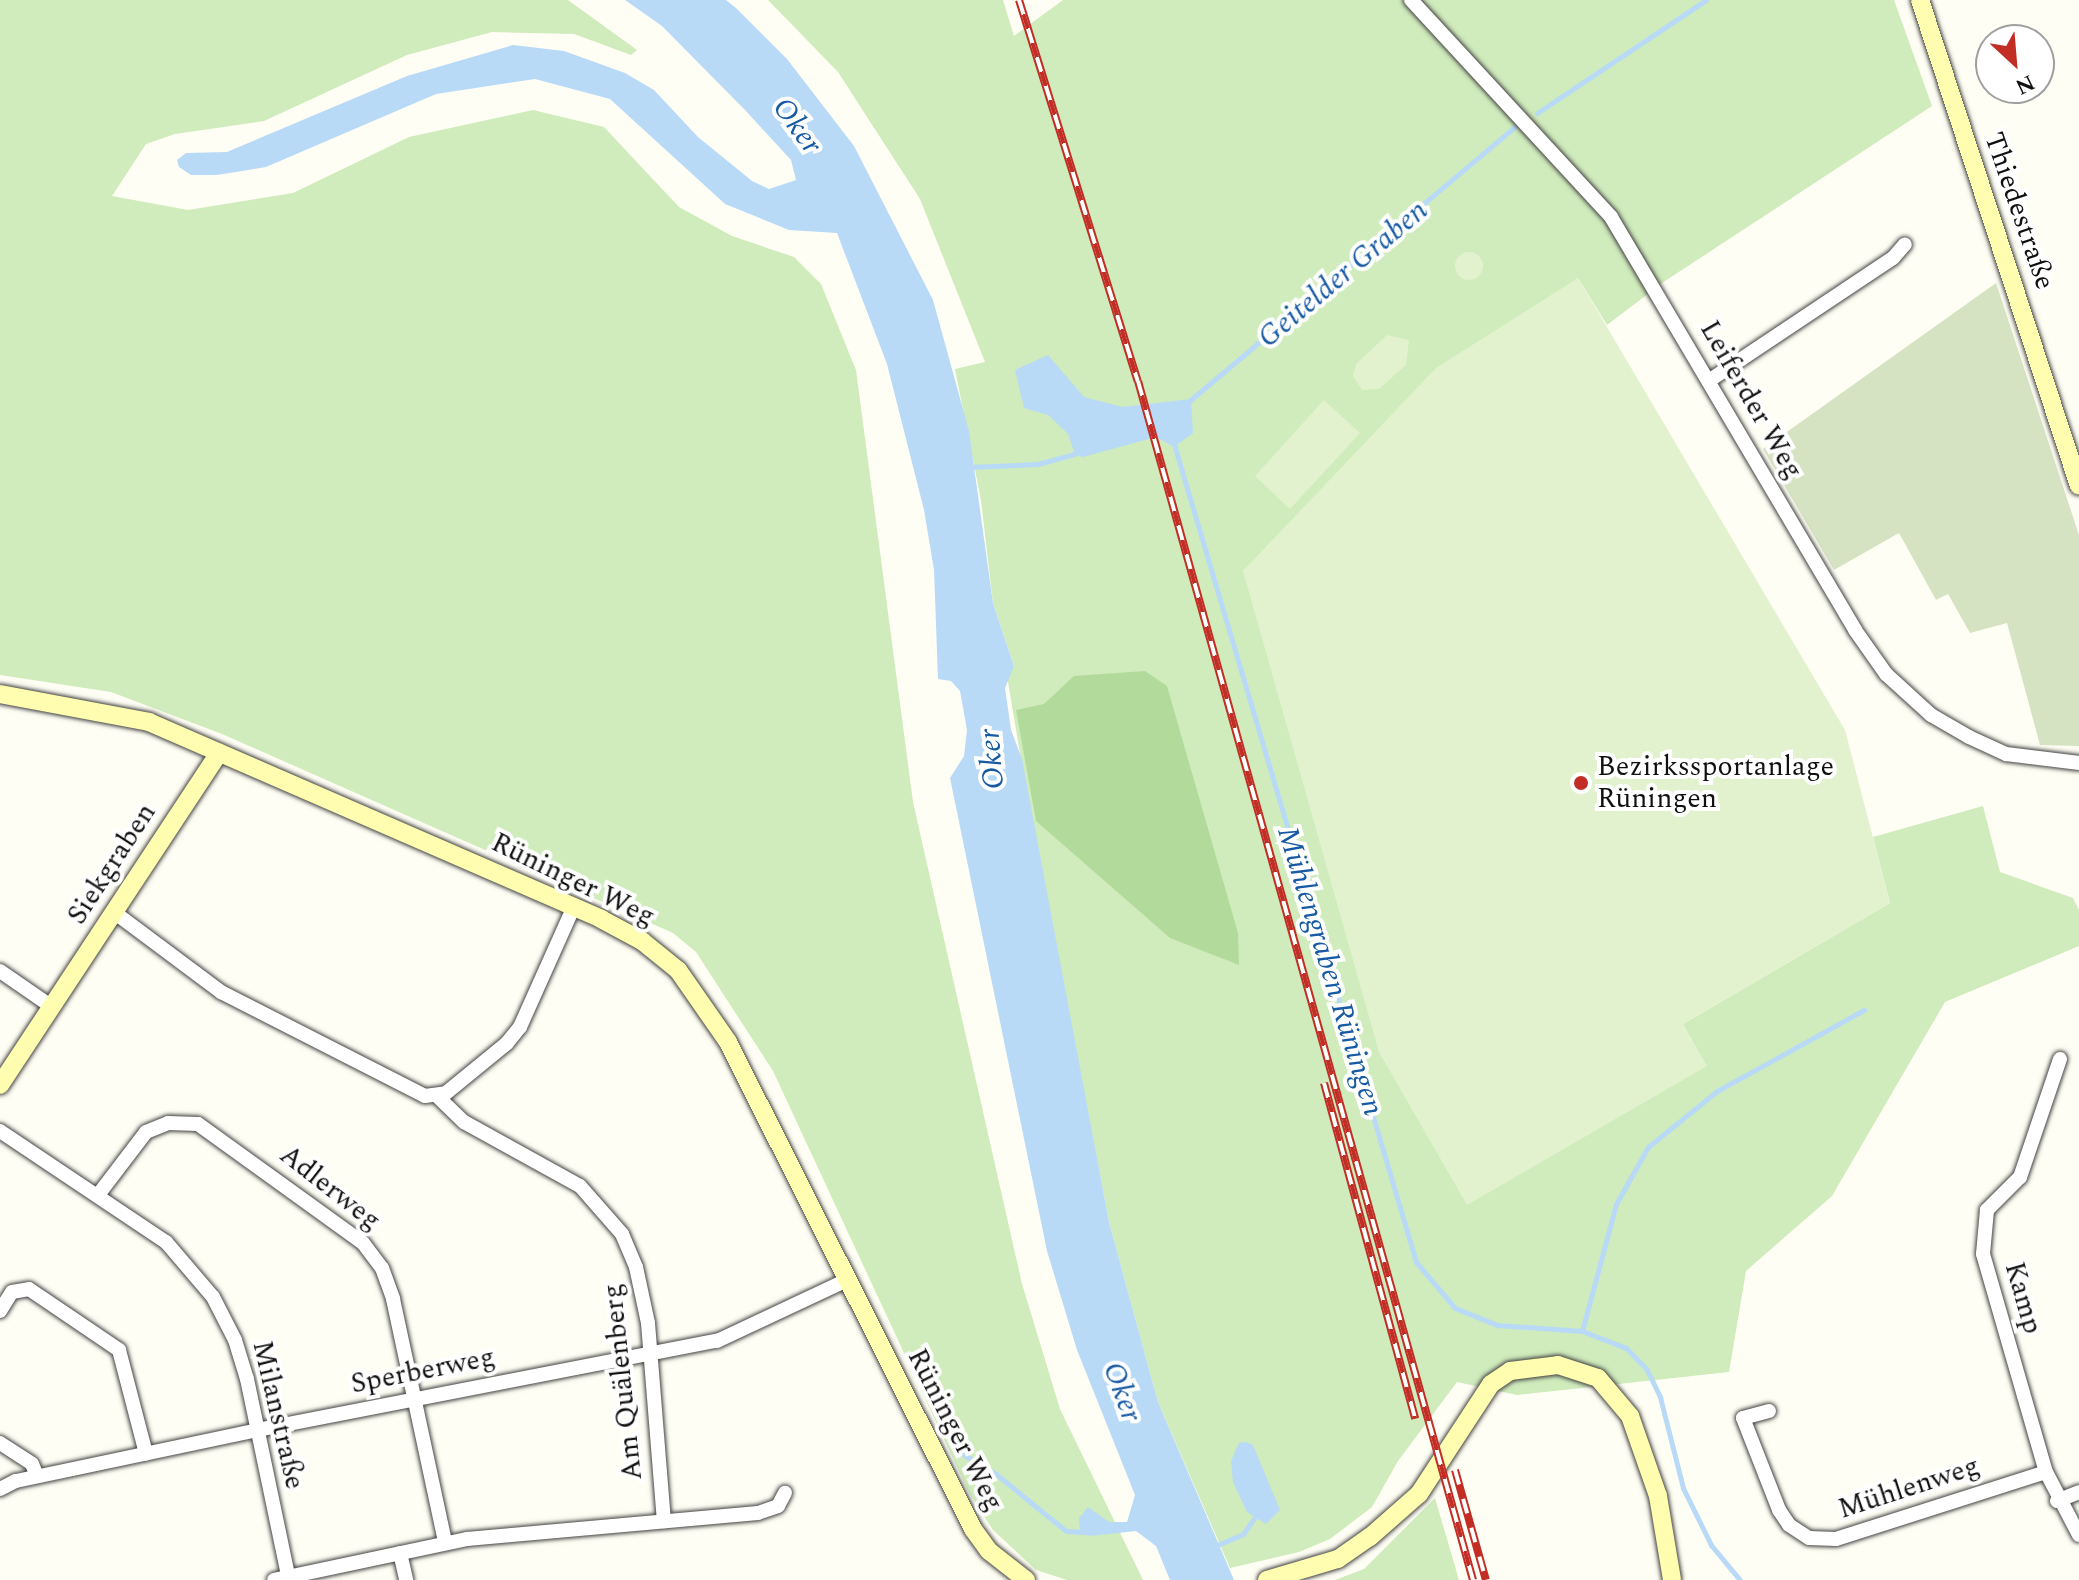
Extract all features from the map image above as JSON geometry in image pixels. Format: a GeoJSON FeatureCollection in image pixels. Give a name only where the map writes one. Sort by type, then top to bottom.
{"type":"FeatureCollection","features":[{"type":"Feature","properties":{"kind":"street","name":"Leiferder Weg"},"geometry":{"type":"LineString","coordinates":[[1411,0],[1611,217],[1855,630],[1886,674],[1931,715],[1969,737],[2006,754],[2079,763]]}},
{"type":"Feature","properties":{"kind":"street","name":"Thiedestraße"},"geometry":{"type":"LineString","coordinates":[[1924,1],[2075,459],[2079,486]]}},
{"type":"Feature","properties":{"kind":"street"},"geometry":{"type":"LineString","coordinates":[[1710,380],[1893,258],[1905,244]]}},
{"type":"Feature","properties":{"kind":"street","name":"Rüninger Weg"},"geometry":{"type":"LineString","coordinates":[[0,694],[135,717],[574,906],[642,941],[699,995],[973,1529],[989,1551],[1026,1580]]}},
{"type":"Feature","properties":{"kind":"street","name":"Siekgraben"},"geometry":{"type":"LineString","coordinates":[[0,1085],[219,753]]}},
{"type":"Feature","properties":{"kind":"street"},"geometry":{"type":"LineString","coordinates":[[437,1096],[466,1078],[520,1027],[574,906]]}},
{"type":"Feature","properties":{"kind":"street","name":"Am Quälenberg"},"geometry":{"type":"LineString","coordinates":[[114,912],[221,992],[413,1094],[437,1096],[464,1122],[566,1176],[600,1203],[622,1234],[636,1267],[652,1354],[664,1521]]}},
{"type":"Feature","properties":{"kind":"street"},"geometry":{"type":"LineString","coordinates":[[0,971],[52,1007]]}},
{"type":"Feature","properties":{"kind":"street","name":"Kamp"},"geometry":{"type":"LineString","coordinates":[[2060,1059],[2020,1177],[1987,1210],[1983,1254],[2046,1472],[2057,1501],[2079,1535]]}},
{"type":"Feature","properties":{"kind":"street","name":"Adlerweg"},"geometry":{"type":"LineString","coordinates":[[98,1195],[146,1132],[183,1122],[214,1132],[373,1254],[393,1299],[445,1542]]}},
{"type":"Feature","properties":{"kind":"street","name":"Milanstraße"},"geometry":{"type":"LineString","coordinates":[[0,1131],[166,1242],[213,1297],[235,1340],[257,1430],[284,1579]]}},
{"type":"Feature","properties":{"kind":"street","name":"Sperberweg"},"geometry":{"type":"LineString","coordinates":[[0,1489],[37,1476],[257,1430],[652,1354],[746,1330],[847,1280]]}},
{"type":"Feature","properties":{"kind":"street"},"geometry":{"type":"LineString","coordinates":[[0,1311],[12,1292],[29,1289],[119,1350],[146,1454]]}},
{"type":"Feature","properties":{"kind":"street"},"geometry":{"type":"LineString","coordinates":[[1267,1580],[1338,1559],[1370,1537],[1419,1494],[1491,1384],[1510,1371],[1558,1365],[1598,1378],[1630,1416],[1658,1496],[1672,1580]]}},
{"type":"Feature","properties":{"kind":"street","name":"Mühlenweg"},"geometry":{"type":"LineString","coordinates":[[1769,1411],[1743,1418],[1779,1510],[1789,1525],[1809,1538],[1836,1539],[2046,1472]]}},
{"type":"Feature","properties":{"kind":"street"},"geometry":{"type":"LineString","coordinates":[[0,1443],[32,1464],[37,1476]]}},
{"type":"Feature","properties":{"kind":"street"},"geometry":{"type":"LineString","coordinates":[[2057,1501],[2079,1492]]}},
{"type":"Feature","properties":{"kind":"street"},"geometry":{"type":"LineString","coordinates":[[284,1579],[445,1542],[758,1513],[778,1506],[785,1493]]}},
{"type":"Feature","properties":{"kind":"street"},"geometry":{"type":"LineString","coordinates":[[400,1553],[406,1580]]}},
{"type":"Feature","properties":{"kind":"green space"},"geometry":{"type":"Polygon","coordinates":[[[0,0],[568,0],[637,50],[631,55],[574,34],[492,32],[407,55],[264,121],[175,134],[146,144],[112,196],[188,210],[293,193],[409,137],[533,110],[604,127],[679,207],[732,236],[794,257],[821,284],[856,370],[913,802],[1022,1284],[1060,1409],[1143,1580],[1067,1580],[1036,1570],[993,1530],[969,1493],[773,1071],[696,952],[673,933],[222,734],[111,692],[0,675],[0,0]]]}},
{"type":"Feature","properties":{"kind":"green space"},"geometry":{"type":"Polygon","coordinates":[[[768,0],[1003,0],[1014,36],[1063,0],[1894,0],[1932,106],[1665,281],[1607,325],[1578,278],[1243,571],[1706,1067],[1683,1024],[1890,903],[1873,837],[1983,806],[2000,872],[2073,898],[2079,910],[2079,946],[1945,1002],[1832,1196],[1746,1271],[1729,1372],[1517,1395],[1457,1382],[1398,1461],[1372,1507],[1330,1539],[1299,1552],[1230,1568],[1158,1402],[1109,1222],[1034,836],[1007,676],[1014,666],[993,603],[981,500],[955,369],[985,362],[920,199],[838,72],[768,0]]]}},
{"type":"Feature","properties":{"kind":"green space"},"geometry":{"type":"Polygon","coordinates":[[[1469,252],[1479,256],[1483,266],[1479,276],[1469,280],[1459,276],[1455,266],[1459,256],[1469,252]]]}},
{"type":"Feature","properties":{"kind":"green space","name":"Bezirkssportanlage Rüningen"},"geometry":{"type":"Polygon","coordinates":[[[1578,278],[1845,730],[1890,903],[1683,1024],[1707,1066],[1467,1205],[1379,1052],[1243,571],[1436,368],[1578,278]]]}},
{"type":"Feature","properties":{"kind":"green space"},"geometry":{"type":"Polygon","coordinates":[[[1996,283],[2079,535],[2079,746],[2040,745],[2007,623],[1970,633],[1948,594],[1936,600],[1899,533],[1834,570],[1763,449],[1996,283]]]}},
{"type":"Feature","properties":{"kind":"green space"},"geometry":{"type":"Polygon","coordinates":[[[1387,335],[1409,340],[1406,365],[1379,389],[1362,390],[1353,376],[1356,364],[1387,335]]]}},
{"type":"Feature","properties":{"kind":"green space"},"geometry":{"type":"Polygon","coordinates":[[[1324,400],[1360,433],[1290,509],[1255,476],[1324,400]]]}},
{"type":"Feature","properties":{"kind":"green space"},"geometry":{"type":"Polygon","coordinates":[[[1145,671],[1167,686],[1238,933],[1239,965],[1170,938],[1036,821],[1016,710],[1044,704],[1074,676],[1145,671]]]}},
{"type":"Feature","properties":{"kind":"green space"},"geometry":{"type":"Polygon","coordinates":[[[1435,1498],[1459,1580],[1335,1580],[1364,1569],[1435,1498]]]}},
{"type":"Feature","properties":{"kind":"water","name":"Oker"},"geometry":{"type":"Polygon","coordinates":[[[625,0],[726,0],[736,8],[787,59],[854,146],[933,300],[969,431],[993,603],[1014,666],[1005,688],[1011,730],[1022,759],[1109,1222],[1158,1402],[1234,1580],[1170,1580],[1156,1546],[1136,1531],[1090,1536],[1080,1530],[1079,1518],[1088,1507],[1109,1522],[1127,1522],[1135,1495],[1077,1350],[1047,1251],[950,778],[964,756],[967,730],[960,691],[951,681],[938,679],[934,570],[924,510],[887,364],[837,233],[789,230],[725,204],[610,99],[535,79],[436,94],[266,167],[217,175],[191,175],[179,167],[177,160],[186,153],[227,152],[407,76],[513,45],[564,51],[625,73],[654,90],[698,137],[752,181],[769,189],[796,180],[791,160],[745,110],[662,26],[625,0]]]}},
{"type":"Feature","properties":{"kind":"water"},"geometry":{"type":"Polygon","coordinates":[[[1048,355],[1084,397],[1122,407],[1191,399],[1193,433],[1174,447],[1156,437],[1083,457],[1075,455],[1068,434],[1048,415],[1024,408],[1015,370],[1048,355]]]}},
{"type":"Feature","properties":{"kind":"water"},"geometry":{"type":"Polygon","coordinates":[[[1239,1443],[1253,1445],[1280,1510],[1266,1524],[1247,1512],[1233,1482],[1231,1461],[1239,1443]]]}},
{"type":"Feature","properties":{"kind":"waterway","name":"Geitelder Graben"},"geometry":{"type":"LineString","coordinates":[[1537,113],[1706,0]]}},
{"type":"Feature","properties":{"kind":"waterway","name":"Geitelder Graben"},"geometry":{"type":"LineString","coordinates":[[1188,402],[1515,127]]}},
{"type":"Feature","properties":{"kind":"waterway","name":"Mühlengraben Rüningen"},"geometry":{"type":"LineString","coordinates":[[1173,441],[1416,1262],[1455,1308],[1497,1325],[1582,1331],[1626,1348],[1647,1370],[1660,1397],[1683,1488],[1711,1545],[1740,1580]]}},
{"type":"Feature","properties":{"kind":"waterway","name":"Mühlengraben Rüningen"},"geometry":{"type":"LineString","coordinates":[[969,467],[1038,464],[1081,452]]}},
{"type":"Feature","properties":{"kind":"waterway"},"geometry":{"type":"LineString","coordinates":[[1582,1331],[1616,1204],[1648,1147],[1717,1091],[1864,1010]]}},
{"type":"Feature","properties":{"kind":"waterway"},"geometry":{"type":"LineString","coordinates":[[961,1453],[996,1474],[1066,1531],[1088,1532]]}},
{"type":"Feature","properties":{"kind":"waterway"},"geometry":{"type":"LineString","coordinates":[[1215,1546],[1243,1534],[1254,1518]]}},
{"type":"Feature","properties":{"kind":"railway"},"geometry":{"type":"LineString","coordinates":[[1019,0],[1138,381],[1473,1580]]}},
{"type":"Feature","properties":{"kind":"railway"},"geometry":{"type":"LineString","coordinates":[[1324,1083],[1415,1419]]}},
{"type":"Feature","properties":{"kind":"railway"},"geometry":{"type":"LineString","coordinates":[[1455,1470],[1486,1580]]}},
{"type":"Feature","properties":{"kind":"place","name":"Bezirkssportanlage Rüningen"},"geometry":{"type":"Point","coordinates":[1581,783]}}]}
